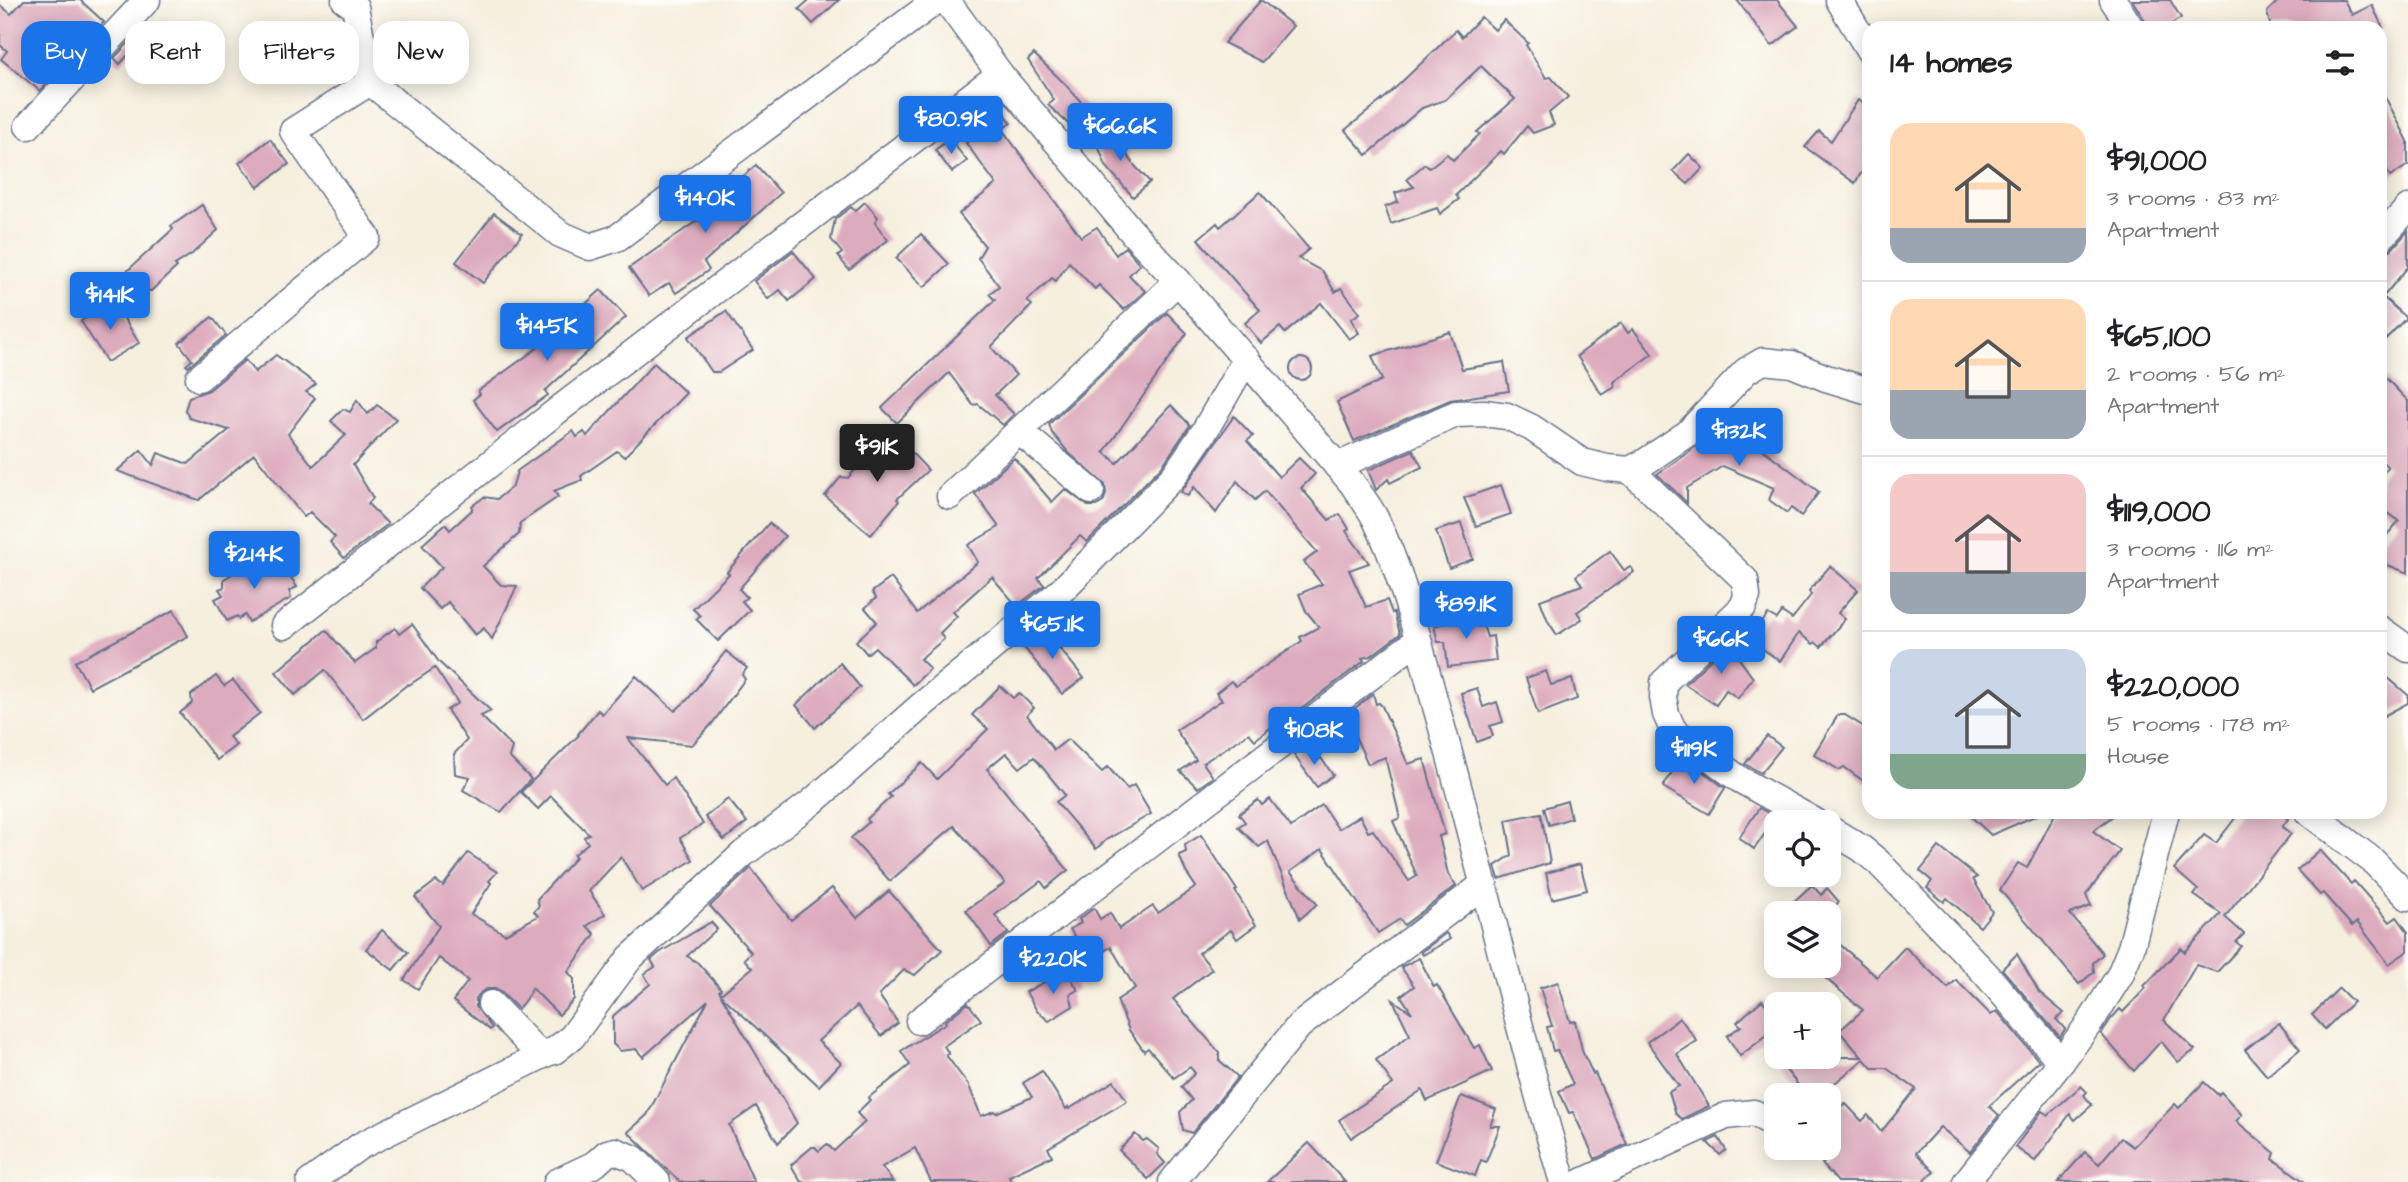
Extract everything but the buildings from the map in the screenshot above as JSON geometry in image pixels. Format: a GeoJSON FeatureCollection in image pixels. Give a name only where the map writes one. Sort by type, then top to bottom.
{"type":"FeatureCollection","features":[{"type":"Feature","properties":{"kind":"street"},"geometry":{"type":"LineString","coordinates":[[28,126],[147,0]]}},
{"type":"Feature","properties":{"kind":"street"},"geometry":{"type":"LineString","coordinates":[[345,0],[355,7],[370,82],[560,234],[590,247],[617,238],[937,0]]}},
{"type":"Feature","properties":{"kind":"street"},"geometry":{"type":"LineString","coordinates":[[946,0],[1000,74],[1133,233],[1178,281],[1352,483],[1374,515],[1398,574],[1418,640],[1484,884],[1540,1108],[1563,1182]]}},
{"type":"Feature","properties":{"kind":"street"},"geometry":{"type":"LineString","coordinates":[[1839,0],[1862,38]]}},
{"type":"Feature","properties":{"kind":"street"},"geometry":{"type":"LineString","coordinates":[[2113,0],[2127,21]]}},
{"type":"Feature","properties":{"kind":"street"},"geometry":{"type":"LineString","coordinates":[[284,626],[562,407],[1000,74]]}},
{"type":"Feature","properties":{"kind":"street"},"geometry":{"type":"LineString","coordinates":[[199,377],[367,237],[293,131],[370,82]]}},
{"type":"Feature","properties":{"kind":"street"},"geometry":{"type":"LineString","coordinates":[[2387,231],[2408,208]]}},
{"type":"Feature","properties":{"kind":"street"},"geometry":{"type":"LineString","coordinates":[[950,496],[1178,281]]}},
{"type":"Feature","properties":{"kind":"street"},"geometry":{"type":"LineString","coordinates":[[310,1182],[360,1146],[554,1051],[572,1037],[630,958],[688,902],[743,854],[812,802],[922,705],[1061,590],[1133,520],[1174,476],[1204,432],[1246,359]]}},
{"type":"Feature","properties":{"kind":"street"},"geometry":{"type":"LineString","coordinates":[[1337,466],[1456,414],[1484,413],[1507,416],[1532,428],[1582,462],[1630,470],[1688,433],[1746,371],[1763,361],[1792,364],[1862,389]]}},
{"type":"Feature","properties":{"kind":"street"},"geometry":{"type":"LineString","coordinates":[[1019,431],[1091,491]]}},
{"type":"Feature","properties":{"kind":"street"},"geometry":{"type":"LineString","coordinates":[[1630,470],[1745,580],[1748,588],[1744,607],[1664,682],[1662,697],[1665,715],[1674,730],[1739,779],[1795,810]]}},
{"type":"Feature","properties":{"kind":"street"},"geometry":{"type":"LineString","coordinates":[[2387,634],[2408,649]]}},
{"type":"Feature","properties":{"kind":"street"},"geometry":{"type":"LineString","coordinates":[[919,1021],[1418,640]]}},
{"type":"Feature","properties":{"kind":"street"},"geometry":{"type":"LineString","coordinates":[[1966,1182],[2062,1062],[2120,975],[2131,948],[2164,819]]}},
{"type":"Feature","properties":{"kind":"street"},"geometry":{"type":"LineString","coordinates":[[2317,819],[2373,861],[2408,897]]}},
{"type":"Feature","properties":{"kind":"street"},"geometry":{"type":"LineString","coordinates":[[1841,837],[1878,862],[1986,974],[2062,1062]]}},
{"type":"Feature","properties":{"kind":"street"},"geometry":{"type":"LineString","coordinates":[[1172,1182],[1299,1026],[1484,884]]}},
{"type":"Feature","properties":{"kind":"street"},"geometry":{"type":"LineString","coordinates":[[491,1004],[539,1054],[545,1055]]}},
{"type":"Feature","properties":{"kind":"street"},"geometry":{"type":"LineString","coordinates":[[1582,1182],[1726,1116],[1754,1114],[1764,1119]]}},
{"type":"Feature","properties":{"kind":"street"},"geometry":{"type":"LineString","coordinates":[[557,1182],[615,1151],[634,1158],[657,1182]]}}]}
